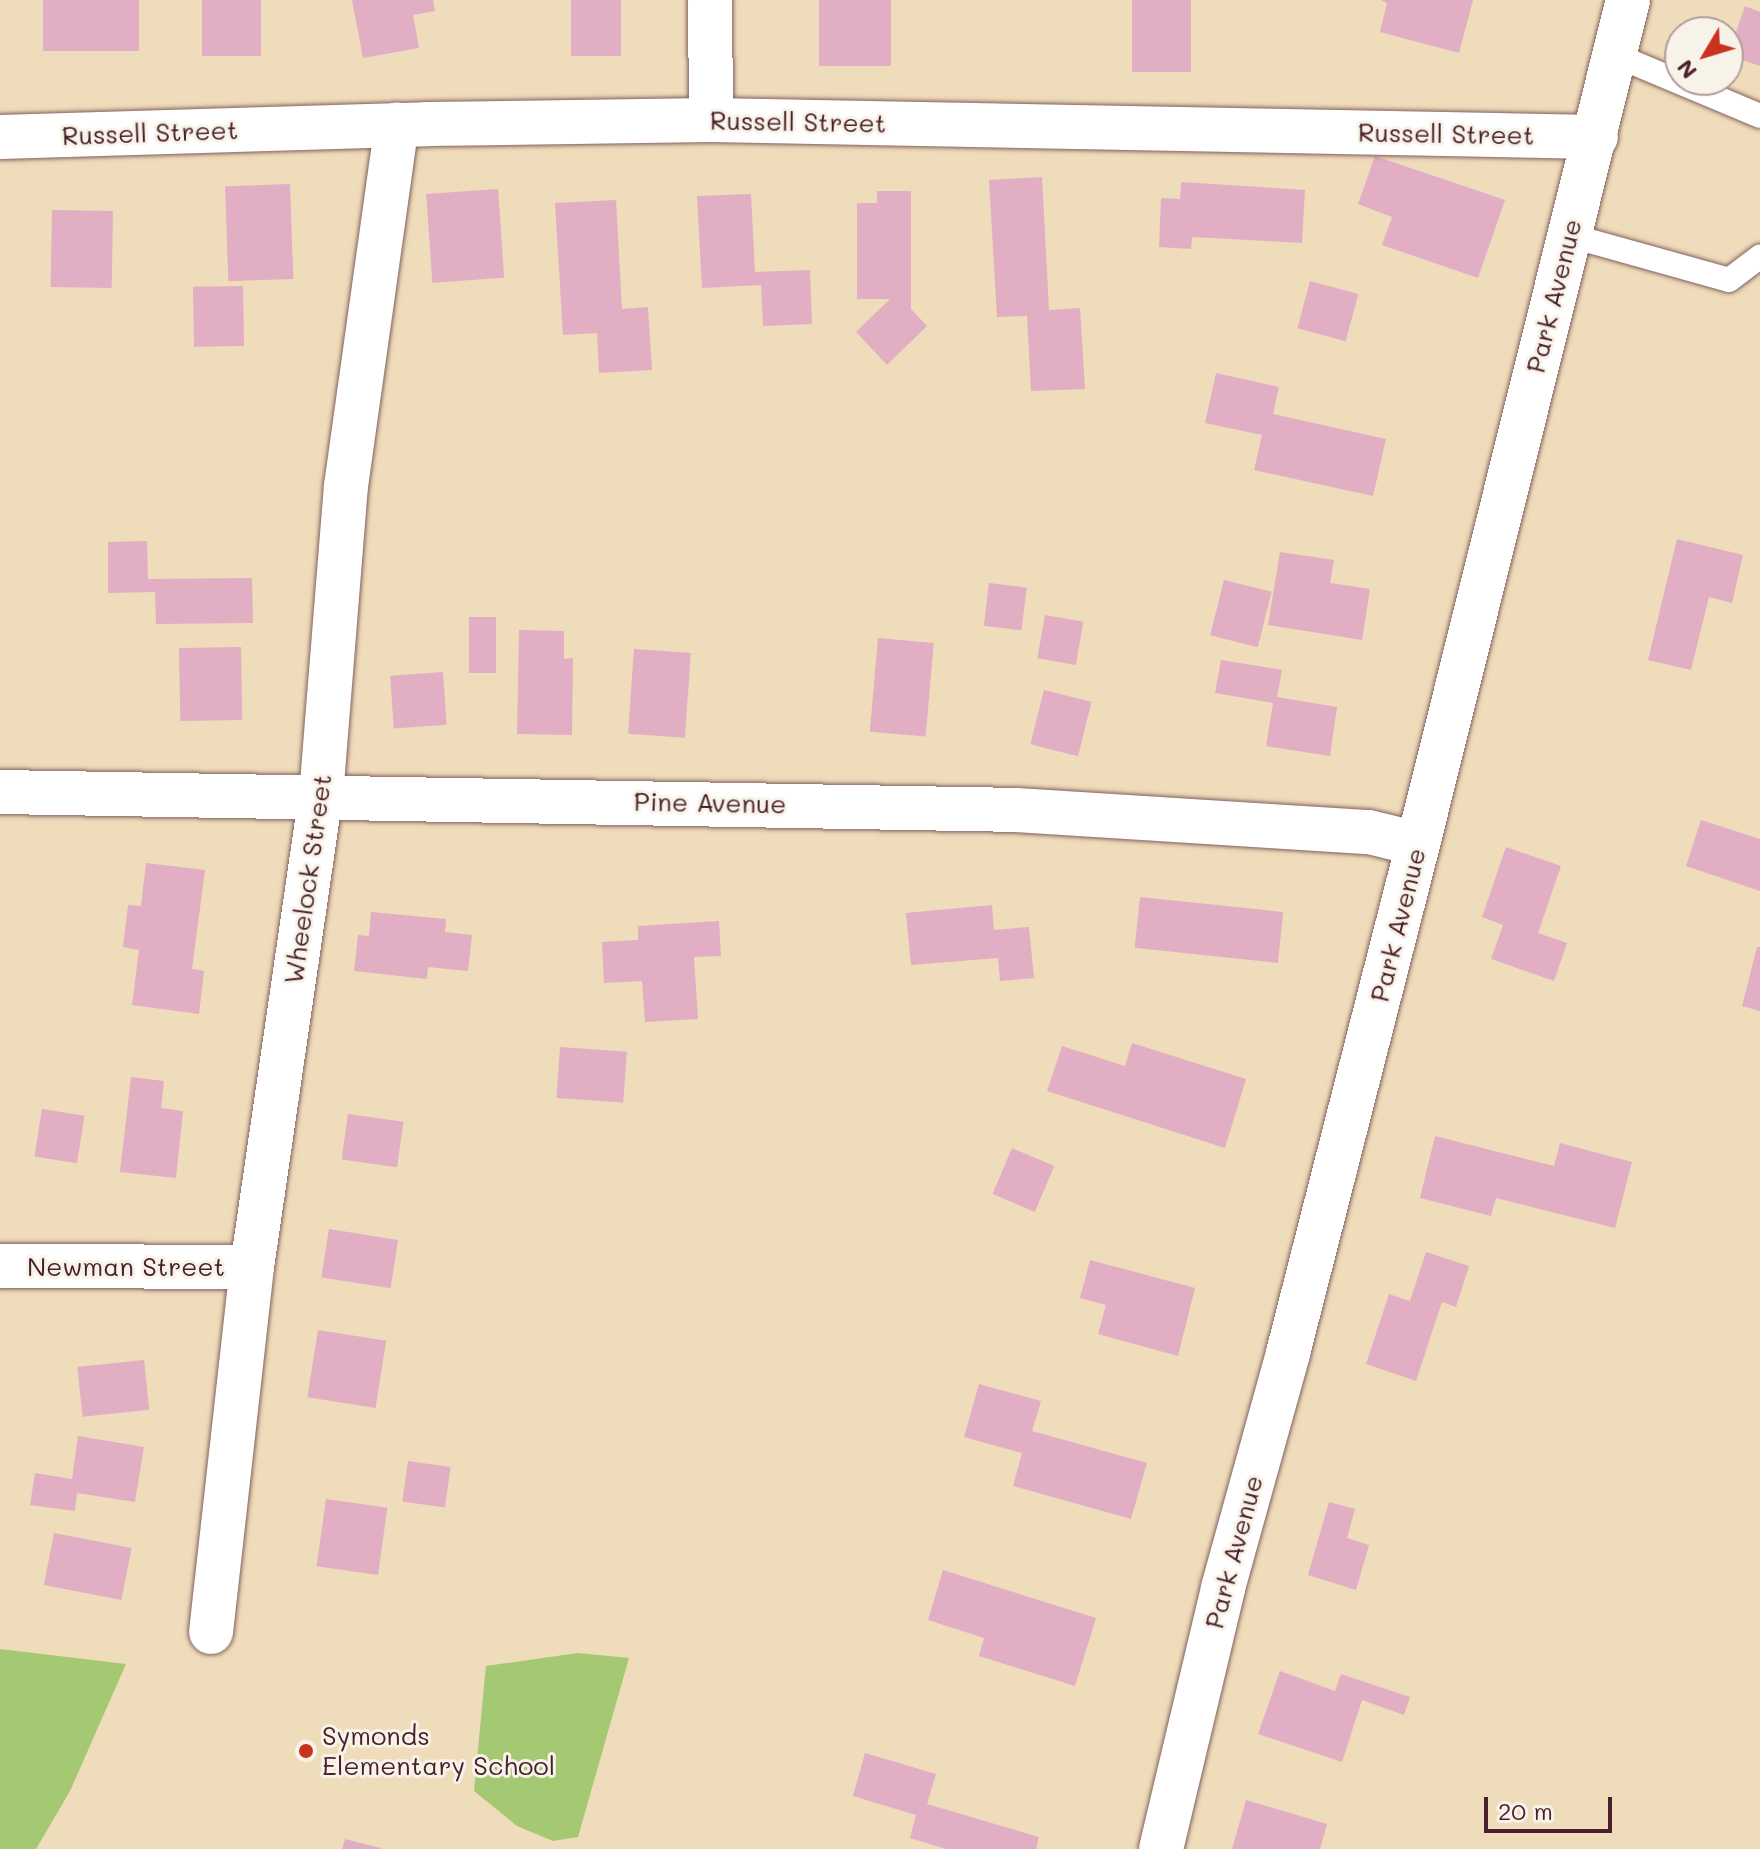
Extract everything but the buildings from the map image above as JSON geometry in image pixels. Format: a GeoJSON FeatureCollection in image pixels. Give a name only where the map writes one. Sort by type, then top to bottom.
{"type":"FeatureCollection","features":[{"type":"Feature","properties":{"kind":"street"},"geometry":{"type":"LineString","coordinates":[[710,0],[711,120]]}},
{"type":"Feature","properties":{"kind":"street","name":"Park Avenue"},"geometry":{"type":"LineString","coordinates":[[1161,1849],[1223,1588],[1288,1353],[1418,844],[1628,0]]}},
{"type":"Feature","properties":{"kind":"street","name":"Russell Street"},"geometry":{"type":"LineString","coordinates":[[0,137],[397,125],[711,120],[1596,137]]}},
{"type":"Feature","properties":{"kind":"street","name":"Wheelock Street"},"geometry":{"type":"LineString","coordinates":[[211,1632],[252,1267],[321,796],[346,486],[397,125]]}},
{"type":"Feature","properties":{"kind":"street","name":"Pine Avenue"},"geometry":{"type":"LineString","coordinates":[[0,792],[1016,810],[1369,832],[1418,844]]}},
{"type":"Feature","properties":{"kind":"street","name":"Newman Street"},"geometry":{"type":"LineString","coordinates":[[0,1266],[252,1267]]}},
{"type":"Feature","properties":{"kind":"lane"},"geometry":{"type":"LineString","coordinates":[[1615,55],[1760,116]]}},
{"type":"Feature","properties":{"kind":"lane"},"geometry":{"type":"LineString","coordinates":[[1568,235],[1729,280],[1760,257]]}},
{"type":"Feature","properties":{"kind":"green space"},"geometry":{"type":"Polygon","coordinates":[[[0,1649],[126,1664],[70,1791],[36,1849],[0,1849],[0,1649]]]}},
{"type":"Feature","properties":{"kind":"green space"},"geometry":{"type":"Polygon","coordinates":[[[578,1653],[629,1658],[578,1837],[553,1841],[517,1826],[474,1791],[486,1666],[578,1653]]]}},
{"type":"Feature","properties":{"kind":"place","name":"Symonds Elementary School"},"geometry":{"type":"Point","coordinates":[306,1751]}}]}
